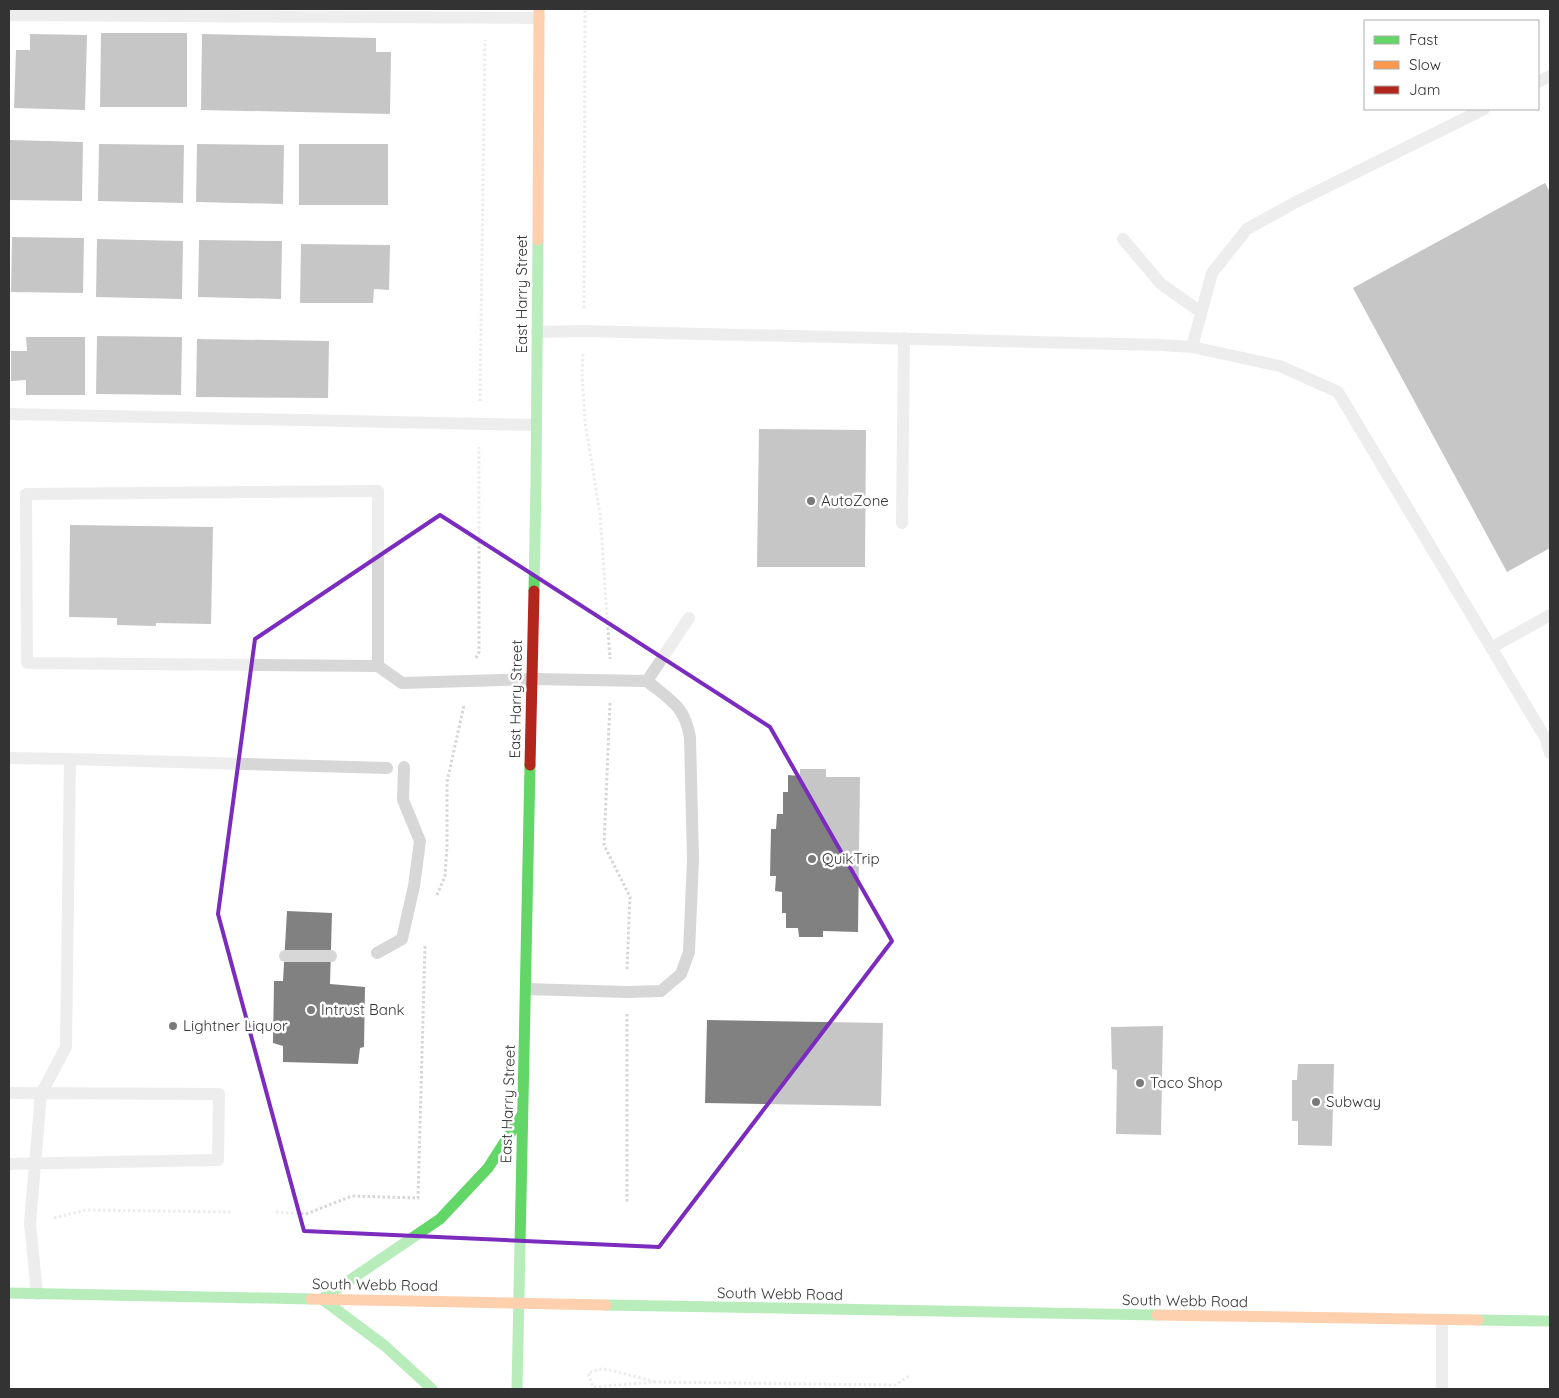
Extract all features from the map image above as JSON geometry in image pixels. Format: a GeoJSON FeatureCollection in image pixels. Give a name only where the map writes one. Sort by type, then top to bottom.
{"type":"FeatureCollection","features":[{"type":"Feature","properties":{"kind":"main road","name":"East Harry Street"},"geometry":{"type":"LineString","coordinates":[[517,1389],[532,680],[539,13]]}},
{"type":"Feature","properties":{"kind":"main road"},"geometry":{"type":"LineString","coordinates":[[432,1389],[385,1346],[322,1299],[440,1219],[488,1168],[522,1114]]}},
{"type":"Feature","properties":{"kind":"main road","name":"South Webb Road"},"geometry":{"type":"LineString","coordinates":[[9,1293],[929,1312],[1550,1321]]}},
{"type":"Feature","properties":{"kind":"lane"},"geometry":{"type":"LineString","coordinates":[[9,15],[485,19],[539,13]]}},
{"type":"Feature","properties":{"kind":"lane"},"geometry":{"type":"LineString","coordinates":[[1192,347],[1212,273],[1247,229],[1294,203],[1482,110]]}},
{"type":"Feature","properties":{"kind":"lane"},"geometry":{"type":"LineString","coordinates":[[1124,239],[1161,284],[1201,312]]}},
{"type":"Feature","properties":{"kind":"lane"},"geometry":{"type":"LineString","coordinates":[[537,332],[583,330],[1161,345],[1192,347],[1280,366],[1338,392],[1546,739],[1550,753]]}},
{"type":"Feature","properties":{"kind":"lane"},"geometry":{"type":"LineString","coordinates":[[902,523],[904,338]]}},
{"type":"Feature","properties":{"kind":"lane"},"geometry":{"type":"LineString","coordinates":[[9,414],[536,425]]}},
{"type":"Feature","properties":{"kind":"lane"},"geometry":{"type":"LineString","coordinates":[[378,666],[378,491],[26,494],[27,663],[378,666],[402,683],[532,680],[647,681],[680,708],[688,727],[690,738],[693,860],[689,952],[681,974],[661,991],[627,992],[526,989]]}},
{"type":"Feature","properties":{"kind":"lane"},"geometry":{"type":"LineString","coordinates":[[1491,648],[1550,615]]}},
{"type":"Feature","properties":{"kind":"lane"},"geometry":{"type":"LineString","coordinates":[[647,681],[688,618]]}},
{"type":"Feature","properties":{"kind":"lane"},"geometry":{"type":"LineString","coordinates":[[9,758],[387,768]]}},
{"type":"Feature","properties":{"kind":"lane"},"geometry":{"type":"LineString","coordinates":[[37,1294],[30,1223],[41,1094],[66,1047],[70,759]]}},
{"type":"Feature","properties":{"kind":"lane"},"geometry":{"type":"LineString","coordinates":[[377,953],[402,939],[417,862],[420,841],[403,800],[404,768]]}},
{"type":"Feature","properties":{"kind":"lane"},"geometry":{"type":"LineString","coordinates":[[285,956],[331,956]]}},
{"type":"Feature","properties":{"kind":"lane"},"geometry":{"type":"LineString","coordinates":[[9,1093],[219,1094],[218,1160],[9,1164]]}},
{"type":"Feature","properties":{"kind":"lane"},"geometry":{"type":"LineString","coordinates":[[1442,1320],[1442,1389]]}},
{"type":"Feature","properties":{"kind":"path"},"geometry":{"type":"LineString","coordinates":[[585,9],[582,372],[585,422],[600,514],[610,652],[610,717],[604,845],[630,897],[627,992],[627,1202]]}},
{"type":"Feature","properties":{"kind":"path"},"geometry":{"type":"LineString","coordinates":[[54,1218],[86,1210],[231,1212]]}},
{"type":"Feature","properties":{"kind":"path"},"geometry":{"type":"LineString","coordinates":[[276,1212],[306,1214]]}},
{"type":"Feature","properties":{"kind":"path"},"geometry":{"type":"LineString","coordinates":[[655,1382],[601,1369],[588,1373],[593,1387],[655,1382],[779,1387],[895,1385],[909,1376]]}},
{"type":"Feature","properties":{"kind":"highlighted area"},"geometry":{"type":"Polygon","coordinates":[[[440,515],[770,727],[892,941],[659,1247],[304,1231],[218,914],[255,639],[440,515]]]}},
{"type":"Feature","properties":{"kind":"building"},"geometry":{"type":"Polygon","coordinates":[[[101,33],[187,33],[187,107],[100,107],[101,33]]]}},
{"type":"Feature","properties":{"kind":"building"},"geometry":{"type":"Polygon","coordinates":[[[30,34],[87,35],[85,110],[14,108],[16,50],[30,50],[30,34]]]}},
{"type":"Feature","properties":{"kind":"building"},"geometry":{"type":"Polygon","coordinates":[[[202,34],[376,38],[376,52],[391,52],[390,114],[201,110],[202,34]]]}},
{"type":"Feature","properties":{"kind":"building"},"geometry":{"type":"Polygon","coordinates":[[[9,140],[83,142],[82,201],[9,200],[9,140]]]}},
{"type":"Feature","properties":{"kind":"building"},"geometry":{"type":"Polygon","coordinates":[[[99,144],[184,145],[183,203],[98,201],[99,144]]]}},
{"type":"Feature","properties":{"kind":"building"},"geometry":{"type":"Polygon","coordinates":[[[197,144],[284,145],[283,204],[196,202],[197,144]]]}},
{"type":"Feature","properties":{"kind":"building"},"geometry":{"type":"Polygon","coordinates":[[[299,144],[388,144],[388,205],[299,205],[299,144]]]}},
{"type":"Feature","properties":{"kind":"building"},"geometry":{"type":"Polygon","coordinates":[[[1545,183],[1550,192],[1550,548],[1507,572],[1353,288],[1545,183]]]}},
{"type":"Feature","properties":{"kind":"building"},"geometry":{"type":"Polygon","coordinates":[[[12,237],[84,238],[83,293],[11,292],[12,237]]]}},
{"type":"Feature","properties":{"kind":"building"},"geometry":{"type":"Polygon","coordinates":[[[97,239],[183,241],[182,299],[96,297],[97,239]]]}},
{"type":"Feature","properties":{"kind":"building"},"geometry":{"type":"Polygon","coordinates":[[[199,240],[282,241],[281,299],[198,297],[199,240]]]}},
{"type":"Feature","properties":{"kind":"building"},"geometry":{"type":"Polygon","coordinates":[[[301,244],[390,245],[389,290],[374,289],[373,303],[300,303],[301,244]]]}},
{"type":"Feature","properties":{"kind":"building"},"geometry":{"type":"Polygon","coordinates":[[[97,336],[182,337],[181,395],[96,394],[97,336]]]}},
{"type":"Feature","properties":{"kind":"building"},"geometry":{"type":"Polygon","coordinates":[[[26,337],[85,337],[85,395],[26,395],[26,380],[11,381],[11,351],[27,351],[26,337]]]}},
{"type":"Feature","properties":{"kind":"building"},"geometry":{"type":"Polygon","coordinates":[[[197,339],[329,341],[328,398],[196,397],[197,339]]]}},
{"type":"Feature","properties":{"kind":"building"},"geometry":{"type":"Polygon","coordinates":[[[759,429],[866,430],[865,567],[757,567],[759,429]]]}},
{"type":"Feature","properties":{"kind":"building"},"geometry":{"type":"Polygon","coordinates":[[[70,525],[213,527],[211,624],[156,623],[156,626],[117,625],[117,618],[69,617],[70,525]]]}},
{"type":"Feature","properties":{"kind":"building"},"geometry":{"type":"Polygon","coordinates":[[[800,769],[826,769],[826,777],[860,777],[858,932],[823,931],[823,937],[799,937],[798,928],[786,928],[786,913],[782,913],[782,892],[775,891],[776,876],[770,876],[771,829],[776,829],[777,814],[783,814],[783,792],[788,792],[788,775],[800,776],[800,769]]]}},
{"type":"Feature","properties":{"kind":"building"},"geometry":{"type":"Polygon","coordinates":[[[287,911],[332,913],[330,984],[365,987],[364,1047],[360,1048],[358,1064],[283,1062],[283,1046],[273,1043],[274,981],[283,981],[287,911]]]}},
{"type":"Feature","properties":{"kind":"building"},"geometry":{"type":"Polygon","coordinates":[[[707,1020],[883,1023],[881,1106],[705,1103],[707,1020]]]}},
{"type":"Feature","properties":{"kind":"building"},"geometry":{"type":"Polygon","coordinates":[[[1163,1026],[1161,1135],[1116,1134],[1117,1070],[1112,1069],[1111,1027],[1163,1026]]]}},
{"type":"Feature","properties":{"kind":"building"},"geometry":{"type":"Polygon","coordinates":[[[1298,1064],[1334,1064],[1332,1146],[1298,1145],[1298,1121],[1292,1121],[1292,1080],[1297,1080],[1298,1064]]]}},
{"type":"Feature","properties":{"kind":"traffic: fast"},"geometry":{"type":"LineString","coordinates":[[534,591],[538,240]]}},
{"type":"Feature","properties":{"kind":"traffic: fast"},"geometry":{"type":"LineString","coordinates":[[517,1389],[530,765]]}},
{"type":"Feature","properties":{"kind":"traffic: fast"},"geometry":{"type":"LineString","coordinates":[[432,1389],[385,1346],[322,1299],[440,1219],[488,1168],[522,1115]]}},
{"type":"Feature","properties":{"kind":"traffic: fast"},"geometry":{"type":"LineString","coordinates":[[9,1293],[311,1299]]}},
{"type":"Feature","properties":{"kind":"traffic: fast"},"geometry":{"type":"LineString","coordinates":[[606,1305],[1157,1315]]}},
{"type":"Feature","properties":{"kind":"traffic: fast"},"geometry":{"type":"LineString","coordinates":[[1478,1320],[1550,1321]]}},
{"type":"Feature","properties":{"kind":"traffic: slow"},"geometry":{"type":"LineString","coordinates":[[538,240],[539,9]]}},
{"type":"Feature","properties":{"kind":"traffic: slow"},"geometry":{"type":"LineString","coordinates":[[311,1299],[606,1305]]}},
{"type":"Feature","properties":{"kind":"traffic: slow"},"geometry":{"type":"LineString","coordinates":[[1157,1315],[1478,1320]]}},
{"type":"Feature","properties":{"kind":"traffic: jam"},"geometry":{"type":"LineString","coordinates":[[530,765],[534,591]]}},
{"type":"Feature","properties":{"kind":"place","name":"AutoZone"},"geometry":{"type":"Point","coordinates":[811,501]}},
{"type":"Feature","properties":{"kind":"place","name":"QuikTrip"},"geometry":{"type":"Point","coordinates":[812,859]}},
{"type":"Feature","properties":{"kind":"place","name":"Intrust Bank"},"geometry":{"type":"Point","coordinates":[311,1010]}},
{"type":"Feature","properties":{"kind":"place","name":"Lightner Liquor"},"geometry":{"type":"Point","coordinates":[173,1026]}},
{"type":"Feature","properties":{"kind":"place","name":"Taco Shop"},"geometry":{"type":"Point","coordinates":[1140,1083]}},
{"type":"Feature","properties":{"kind":"place","name":"Subway"},"geometry":{"type":"Point","coordinates":[1316,1102]}}]}
